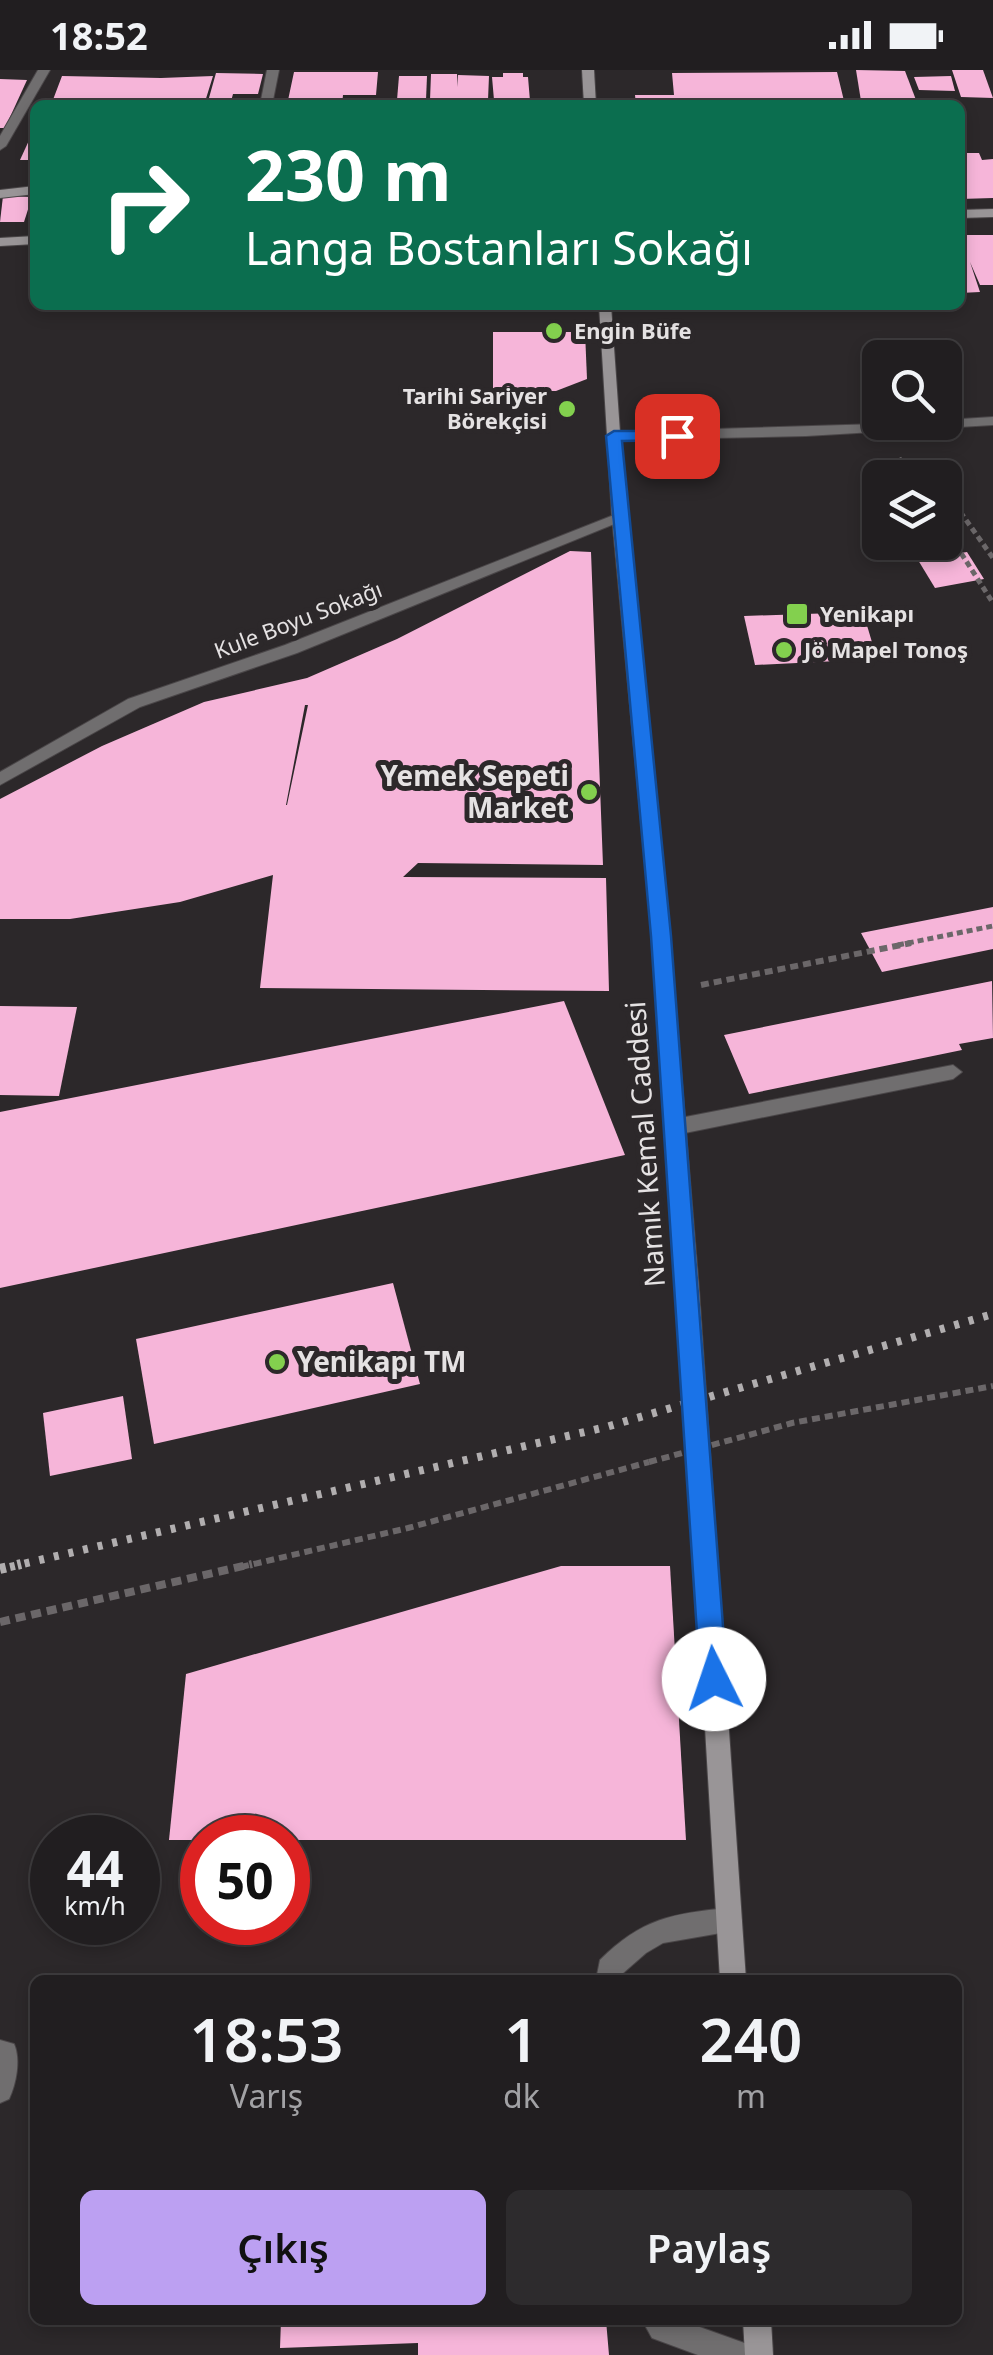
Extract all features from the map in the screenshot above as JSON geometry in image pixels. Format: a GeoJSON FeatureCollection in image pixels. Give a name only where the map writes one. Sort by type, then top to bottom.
{"type":"FeatureCollection","features":[{"type":"Feature","properties":{"kind":"main road"},"geometry":{"type":"LineString","coordinates":[[588,70],[590,100]]}},
{"type":"Feature","properties":{"kind":"main road"},"geometry":{"type":"LineString","coordinates":[[0,194],[30,191]]}},
{"type":"Feature","properties":{"kind":"main road"},"geometry":{"type":"LineString","coordinates":[[965,214],[993,212]]}},
{"type":"Feature","properties":{"kind":"main road"},"geometry":{"type":"LineString","coordinates":[[0,242],[30,240]]}},
{"type":"Feature","properties":{"kind":"main road","name":"Namık Kemal Caddesi"},"geometry":{"type":"LineString","coordinates":[[605,310],[619,517],[676,1127],[733,1975]]}},
{"type":"Feature","properties":{"kind":"main road"},"geometry":{"type":"LineString","coordinates":[[757,2325],[760,2355]]}},
{"type":"Feature","properties":{"kind":"street"},"geometry":{"type":"LineString","coordinates":[[0,146],[44,70]]}},
{"type":"Feature","properties":{"kind":"street"},"geometry":{"type":"LineString","coordinates":[[267,100],[272,70]]}},
{"type":"Feature","properties":{"kind":"street"},"geometry":{"type":"LineString","coordinates":[[614,436],[937,427],[993,421]]}},
{"type":"Feature","properties":{"kind":"street","name":"Kule Boyu Sokağı"},"geometry":{"type":"LineString","coordinates":[[0,778],[134,703],[291,649],[619,517]]}},
{"type":"Feature","properties":{"kind":"street"},"geometry":{"type":"LineString","coordinates":[[676,1127],[953,1072]]}},
{"type":"Feature","properties":{"kind":"street"},"geometry":{"type":"LineString","coordinates":[[609,1975],[609,1969],[633,1943],[674,1924],[728,1921]]}},
{"type":"Feature","properties":{"kind":"street"},"geometry":{"type":"LineString","coordinates":[[0,2052],[5,2053],[0,2090]]}},
{"type":"Feature","properties":{"kind":"street"},"geometry":{"type":"LineString","coordinates":[[660,2325],[740,2355]]}},
{"type":"Feature","properties":{"kind":"path"},"geometry":{"type":"LineString","coordinates":[[962,513],[993,558]]}},
{"type":"Feature","properties":{"kind":"path"},"geometry":{"type":"LineString","coordinates":[[962,555],[993,604]]}},
{"type":"Feature","properties":{"kind":"path"},"geometry":{"type":"LineString","coordinates":[[665,992],[993,926]]}},
{"type":"Feature","properties":{"kind":"path"},"geometry":{"type":"LineString","coordinates":[[0,1622],[408,1528],[792,1423],[993,1386]]}},
{"type":"Feature","properties":{"kind":"building"},"geometry":{"type":"Polygon","coordinates":[[[856,70],[905,71],[916,100],[861,100],[856,70]]]}},
{"type":"Feature","properties":{"kind":"building"},"geometry":{"type":"Polygon","coordinates":[[[952,70],[983,70],[993,98],[961,97],[952,70]]]}},
{"type":"Feature","properties":{"kind":"building"},"geometry":{"type":"Polygon","coordinates":[[[294,72],[378,72],[376,95],[343,95],[342,100],[288,100],[294,72]]]}},
{"type":"Feature","properties":{"kind":"building"},"geometry":{"type":"Polygon","coordinates":[[[837,72],[844,100],[636,100],[635,95],[674,95],[672,73],[837,72]]]}},
{"type":"Feature","properties":{"kind":"building"},"geometry":{"type":"Polygon","coordinates":[[[216,73],[263,74],[258,94],[233,94],[231,100],[208,100],[216,73]]]}},
{"type":"Feature","properties":{"kind":"building"},"geometry":{"type":"Polygon","coordinates":[[[503,73],[523,73],[523,77],[528,77],[530,100],[494,100],[492,77],[503,77],[503,73]]]}},
{"type":"Feature","properties":{"kind":"building"},"geometry":{"type":"Polygon","coordinates":[[[431,74],[457,74],[458,87],[458,75],[489,76],[488,100],[430,100],[431,74]]]}},
{"type":"Feature","properties":{"kind":"building"},"geometry":{"type":"Polygon","coordinates":[[[62,76],[213,76],[206,100],[53,100],[62,76]]]}},
{"type":"Feature","properties":{"kind":"building"},"geometry":{"type":"Polygon","coordinates":[[[399,76],[427,76],[426,100],[397,100],[399,76]]]}},
{"type":"Feature","properties":{"kind":"building"},"geometry":{"type":"Polygon","coordinates":[[[951,76],[955,91],[919,90],[914,77],[951,76]]]}},
{"type":"Feature","properties":{"kind":"building"},"geometry":{"type":"Polygon","coordinates":[[[0,79],[27,80],[5,128],[0,128],[0,79]]]}},
{"type":"Feature","properties":{"kind":"building"},"geometry":{"type":"Polygon","coordinates":[[[30,138],[30,160],[20,160],[30,138]]]}},
{"type":"Feature","properties":{"kind":"building"},"geometry":{"type":"Polygon","coordinates":[[[965,153],[979,153],[982,160],[993,159],[993,198],[965,199],[965,153]]]}},
{"type":"Feature","properties":{"kind":"building"},"geometry":{"type":"Polygon","coordinates":[[[3,196],[30,197],[24,222],[0,222],[3,196]]]}},
{"type":"Feature","properties":{"kind":"building"},"geometry":{"type":"Polygon","coordinates":[[[965,235],[993,235],[993,285],[980,285],[970,262],[980,292],[965,293],[965,235]]]}},
{"type":"Feature","properties":{"kind":"building"},"geometry":{"type":"Polygon","coordinates":[[[506,310],[588,310],[588,311],[506,310]]]}},
{"type":"Feature","properties":{"kind":"building"},"geometry":{"type":"Polygon","coordinates":[[[493,332],[585,332],[587,379],[556,391],[493,391],[493,332]]]}},
{"type":"Feature","properties":{"kind":"building"},"geometry":{"type":"Polygon","coordinates":[[[570,551],[591,552],[603,865],[418,863],[403,877],[606,878],[609,991],[260,988],[273,875],[180,902],[70,919],[0,919],[0,799],[102,746],[204,702],[307,678],[397,639],[570,551]],[[305,705],[286,805],[287,805],[305,705]]]}},
{"type":"Feature","properties":{"kind":"building"},"geometry":{"type":"Polygon","coordinates":[[[967,552],[984,579],[935,588],[918,560],[962,560],[962,553],[967,552]]]}},
{"type":"Feature","properties":{"kind":"building"},"geometry":{"type":"Polygon","coordinates":[[[863,612],[877,659],[755,665],[744,616],[863,612]]]}},
{"type":"Feature","properties":{"kind":"building"},"geometry":{"type":"Polygon","coordinates":[[[993,907],[993,949],[882,972],[861,933],[993,907]]]}},
{"type":"Feature","properties":{"kind":"building"},"geometry":{"type":"Polygon","coordinates":[[[992,981],[993,1038],[959,1044],[962,1050],[749,1094],[724,1035],[992,981]]]}},
{"type":"Feature","properties":{"kind":"building"},"geometry":{"type":"Polygon","coordinates":[[[564,1001],[625,1155],[0,1288],[0,1112],[564,1001]]]}},
{"type":"Feature","properties":{"kind":"building"},"geometry":{"type":"Polygon","coordinates":[[[0,1006],[77,1007],[59,1096],[0,1095],[0,1006]]]}},
{"type":"Feature","properties":{"kind":"building","name":"Yenikapı TM"},"geometry":{"type":"Polygon","coordinates":[[[393,1283],[420,1384],[154,1444],[136,1339],[393,1283]]]}},
{"type":"Feature","properties":{"kind":"building"},"geometry":{"type":"Polygon","coordinates":[[[123,1396],[132,1459],[50,1476],[43,1413],[123,1396]]]}},
{"type":"Feature","properties":{"kind":"building"},"geometry":{"type":"Polygon","coordinates":[[[561,1566],[670,1566],[686,1840],[310,1840],[310,1815],[180,1815],[180,1840],[169,1840],[186,1674],[561,1566]]]}},
{"type":"Feature","properties":{"kind":"building"},"geometry":{"type":"Polygon","coordinates":[[[281,2325],[606,2325],[609,2355],[418,2355],[418,2343],[280,2348],[281,2325]]]}},
{"type":"Feature","properties":{"kind":"railway"},"geometry":{"type":"LineString","coordinates":[[10,1567],[606,1427],[993,1314]]}},
{"type":"Feature","properties":{"kind":"railway"},"geometry":{"type":"LineString","coordinates":[[0,1569],[21,1564]]}},
{"type":"Feature","properties":{"kind":"place","name":"Engin Büfe"},"geometry":{"type":"Point","coordinates":[554,331]}},
{"type":"Feature","properties":{"kind":"place","name":"Tarihi Sariyer Börekçisi"},"geometry":{"type":"Point","coordinates":[567,409]}},
{"type":"Feature","properties":{"kind":"place","name":"Yenikapı"},"geometry":{"type":"Point","coordinates":[797,614]}},
{"type":"Feature","properties":{"kind":"place","name":"Jö Mapel Tonoş"},"geometry":{"type":"Point","coordinates":[784,650]}},
{"type":"Feature","properties":{"kind":"place","name":"Yemek Sepeti Market"},"geometry":{"type":"Point","coordinates":[589,792]}},
{"type":"Feature","properties":{"kind":"place","name":"Yenikapı TM"},"geometry":{"type":"Point","coordinates":[277,1362]}},
{"type":"Feature","properties":{"kind":"route"},"geometry":{"type":"LineString","coordinates":[[677,436],[614,436],[661,936],[714,1679]]}}]}
